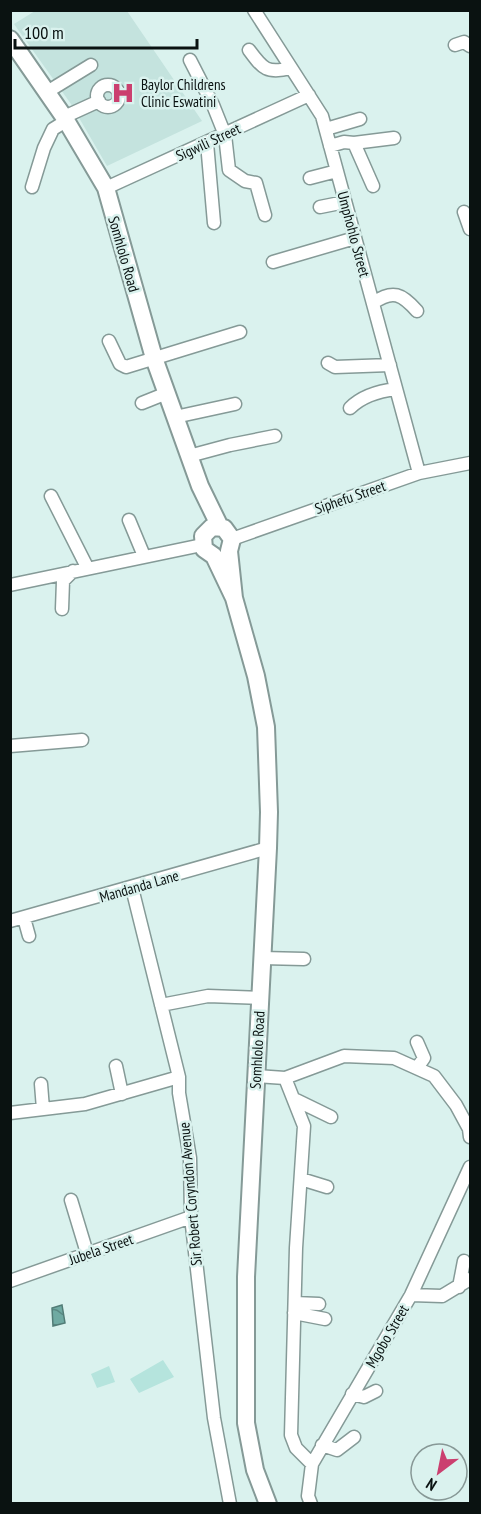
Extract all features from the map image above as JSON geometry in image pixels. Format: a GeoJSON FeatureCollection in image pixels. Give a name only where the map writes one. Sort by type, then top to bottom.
{"type":"FeatureCollection","features":[{"type":"Feature","properties":{"kind":"main road","name":"Somhlolo Road"},"geometry":{"type":"LineString","coordinates":[[12,43],[65,119],[106,188],[154,358],[200,486],[234,598],[256,676],[266,727],[268,848],[246,1277],[246,1423],[255,1470],[268,1503]]}},
{"type":"Feature","properties":{"kind":"street","name":"Umphohlo Street"},"geometry":{"type":"LineString","coordinates":[[254,10],[322,116],[419,473]]}},
{"type":"Feature","properties":{"kind":"street"},"geometry":{"type":"LineString","coordinates":[[455,45],[464,42],[471,46]]}},
{"type":"Feature","properties":{"kind":"street"},"geometry":{"type":"LineString","coordinates":[[249,50],[262,68],[277,71],[291,68]]}},
{"type":"Feature","properties":{"kind":"street"},"geometry":{"type":"LineString","coordinates":[[190,60],[213,105],[225,135],[229,170],[245,181],[256,183],[266,215]]}},
{"type":"Feature","properties":{"kind":"street"},"geometry":{"type":"LineString","coordinates":[[46,92],[91,65]]}},
{"type":"Feature","properties":{"kind":"street","name":"Sigwili Street"},"geometry":{"type":"LineString","coordinates":[[106,188],[309,95]]}},
{"type":"Feature","properties":{"kind":"street"},"geometry":{"type":"LineString","coordinates":[[32,187],[44,148],[53,129],[65,119],[99,101]]}},
{"type":"Feature","properties":{"kind":"street"},"geometry":{"type":"LineString","coordinates":[[326,129],[360,119]]}},
{"type":"Feature","properties":{"kind":"street"},"geometry":{"type":"LineString","coordinates":[[330,146],[344,142],[394,138]]}},
{"type":"Feature","properties":{"kind":"street"},"geometry":{"type":"LineString","coordinates":[[207,143],[214,223]]}},
{"type":"Feature","properties":{"kind":"street"},"geometry":{"type":"LineString","coordinates":[[354,143],[373,186]]}},
{"type":"Feature","properties":{"kind":"street"},"geometry":{"type":"LineString","coordinates":[[310,178],[337,171]]}},
{"type":"Feature","properties":{"kind":"street"},"geometry":{"type":"LineString","coordinates":[[320,207],[345,202]]}},
{"type":"Feature","properties":{"kind":"street"},"geometry":{"type":"LineString","coordinates":[[464,212],[471,229]]}},
{"type":"Feature","properties":{"kind":"street"},"geometry":{"type":"LineString","coordinates":[[273,262],[356,238]]}},
{"type":"Feature","properties":{"kind":"street"},"geometry":{"type":"LineString","coordinates":[[373,303],[383,295],[393,294],[406,298],[417,310]]}},
{"type":"Feature","properties":{"kind":"street"},"geometry":{"type":"LineString","coordinates":[[109,341],[122,367],[126,367],[240,332]]}},
{"type":"Feature","properties":{"kind":"street"},"geometry":{"type":"LineString","coordinates":[[328,363],[335,368],[390,365]]}},
{"type":"Feature","properties":{"kind":"street"},"geometry":{"type":"LineString","coordinates":[[350,408],[358,400],[381,391],[396,389]]}},
{"type":"Feature","properties":{"kind":"street"},"geometry":{"type":"LineString","coordinates":[[142,403],[167,393]]}},
{"type":"Feature","properties":{"kind":"street"},"geometry":{"type":"LineString","coordinates":[[175,417],[235,404]]}},
{"type":"Feature","properties":{"kind":"street"},"geometry":{"type":"LineString","coordinates":[[189,456],[275,436]]}},
{"type":"Feature","properties":{"kind":"street","name":"Siphefu Street"},"geometry":{"type":"LineString","coordinates":[[10,585],[87,567],[217,542],[419,473],[471,463]]}},
{"type":"Feature","properties":{"kind":"street"},"geometry":{"type":"LineString","coordinates":[[51,496],[87,567]]}},
{"type":"Feature","properties":{"kind":"street"},"geometry":{"type":"LineString","coordinates":[[129,520],[144,556]]}},
{"type":"Feature","properties":{"kind":"street"},"geometry":{"type":"LineString","coordinates":[[62,609],[63,581],[74,570]]}},
{"type":"Feature","properties":{"kind":"street"},"geometry":{"type":"LineString","coordinates":[[10,746],[82,740]]}},
{"type":"Feature","properties":{"kind":"street","name":"Mandanda Lane"},"geometry":{"type":"LineString","coordinates":[[10,921],[268,848]]}},
{"type":"Feature","properties":{"kind":"street","name":"Sir Robert Coryndon Avenue"},"geometry":{"type":"LineString","coordinates":[[132,888],[179,1077],[179,1093],[190,1158],[191,1217],[214,1418],[230,1503]]}},
{"type":"Feature","properties":{"kind":"street"},"geometry":{"type":"LineString","coordinates":[[24,918],[29,936]]}},
{"type":"Feature","properties":{"kind":"street"},"geometry":{"type":"LineString","coordinates":[[262,958],[304,959]]}},
{"type":"Feature","properties":{"kind":"street"},"geometry":{"type":"LineString","coordinates":[[161,1005],[208,996],[260,998]]}},
{"type":"Feature","properties":{"kind":"street"},"geometry":{"type":"LineString","coordinates":[[417,1042],[424,1058],[417,1068]]}},
{"type":"Feature","properties":{"kind":"street"},"geometry":{"type":"LineString","coordinates":[[256,1076],[285,1078],[344,1056],[394,1058],[434,1076],[467,1119],[471,1137]]}},
{"type":"Feature","properties":{"kind":"street"},"geometry":{"type":"LineString","coordinates":[[116,1066],[122,1094]]}},
{"type":"Feature","properties":{"kind":"street"},"geometry":{"type":"LineString","coordinates":[[10,1113],[85,1104],[179,1077]]}},
{"type":"Feature","properties":{"kind":"street"},"geometry":{"type":"LineString","coordinates":[[285,1078],[304,1126],[300,1163],[291,1435],[296,1448],[312,1464]]}},
{"type":"Feature","properties":{"kind":"street"},"geometry":{"type":"LineString","coordinates":[[41,1084],[44,1109]]}},
{"type":"Feature","properties":{"kind":"street"},"geometry":{"type":"LineString","coordinates":[[294,1099],[332,1117]]}},
{"type":"Feature","properties":{"kind":"street","name":"Mgobo Street"},"geometry":{"type":"LineString","coordinates":[[311,1503],[308,1496],[312,1464],[411,1295],[471,1167]]}},
{"type":"Feature","properties":{"kind":"street"},"geometry":{"type":"LineString","coordinates":[[301,1179],[327,1187]]}},
{"type":"Feature","properties":{"kind":"street"},"geometry":{"type":"LineString","coordinates":[[71,1200],[87,1253]]}},
{"type":"Feature","properties":{"kind":"street","name":"Jubela Street"},"geometry":{"type":"LineString","coordinates":[[10,1281],[191,1217]]}},
{"type":"Feature","properties":{"kind":"street"},"geometry":{"type":"LineString","coordinates":[[459,1287],[464,1261]]}},
{"type":"Feature","properties":{"kind":"street"},"geometry":{"type":"LineString","coordinates":[[411,1295],[442,1296],[471,1279]]}},
{"type":"Feature","properties":{"kind":"street"},"geometry":{"type":"LineString","coordinates":[[295,1308],[319,1305]]}},
{"type":"Feature","properties":{"kind":"street"},"geometry":{"type":"LineString","coordinates":[[295,1308],[325,1319]]}},
{"type":"Feature","properties":{"kind":"street"},"geometry":{"type":"LineString","coordinates":[[352,1395],[364,1397],[376,1391]]}},
{"type":"Feature","properties":{"kind":"street"},"geometry":{"type":"LineString","coordinates":[[322,1446],[337,1450],[354,1437]]}},
{"type":"Feature","properties":{"kind":"shaded area","name":"Baylor Childrens Clinic Eswatini"},"geometry":{"type":"Polygon","coordinates":[[[35,11],[127,11],[202,121],[107,166],[71,104],[14,24],[35,11]]]}},
{"type":"Feature","properties":{"kind":"shaded area"},"geometry":{"type":"Polygon","coordinates":[[[163,1360],[174,1377],[139,1393],[130,1379],[163,1360]]]}},
{"type":"Feature","properties":{"kind":"shaded area"},"geometry":{"type":"Polygon","coordinates":[[[109,1366],[115,1382],[97,1388],[91,1374],[109,1366]]]}},
{"type":"Feature","properties":{"kind":"water"},"geometry":{"type":"Polygon","coordinates":[[[62,1305],[65,1323],[53,1326],[52,1308],[62,1305]]]}},
{"type":"Feature","properties":{"kind":"place","name":"Baylor Childrens Clinic Eswatini"},"geometry":{"type":"Point","coordinates":[123,93]}}]}
